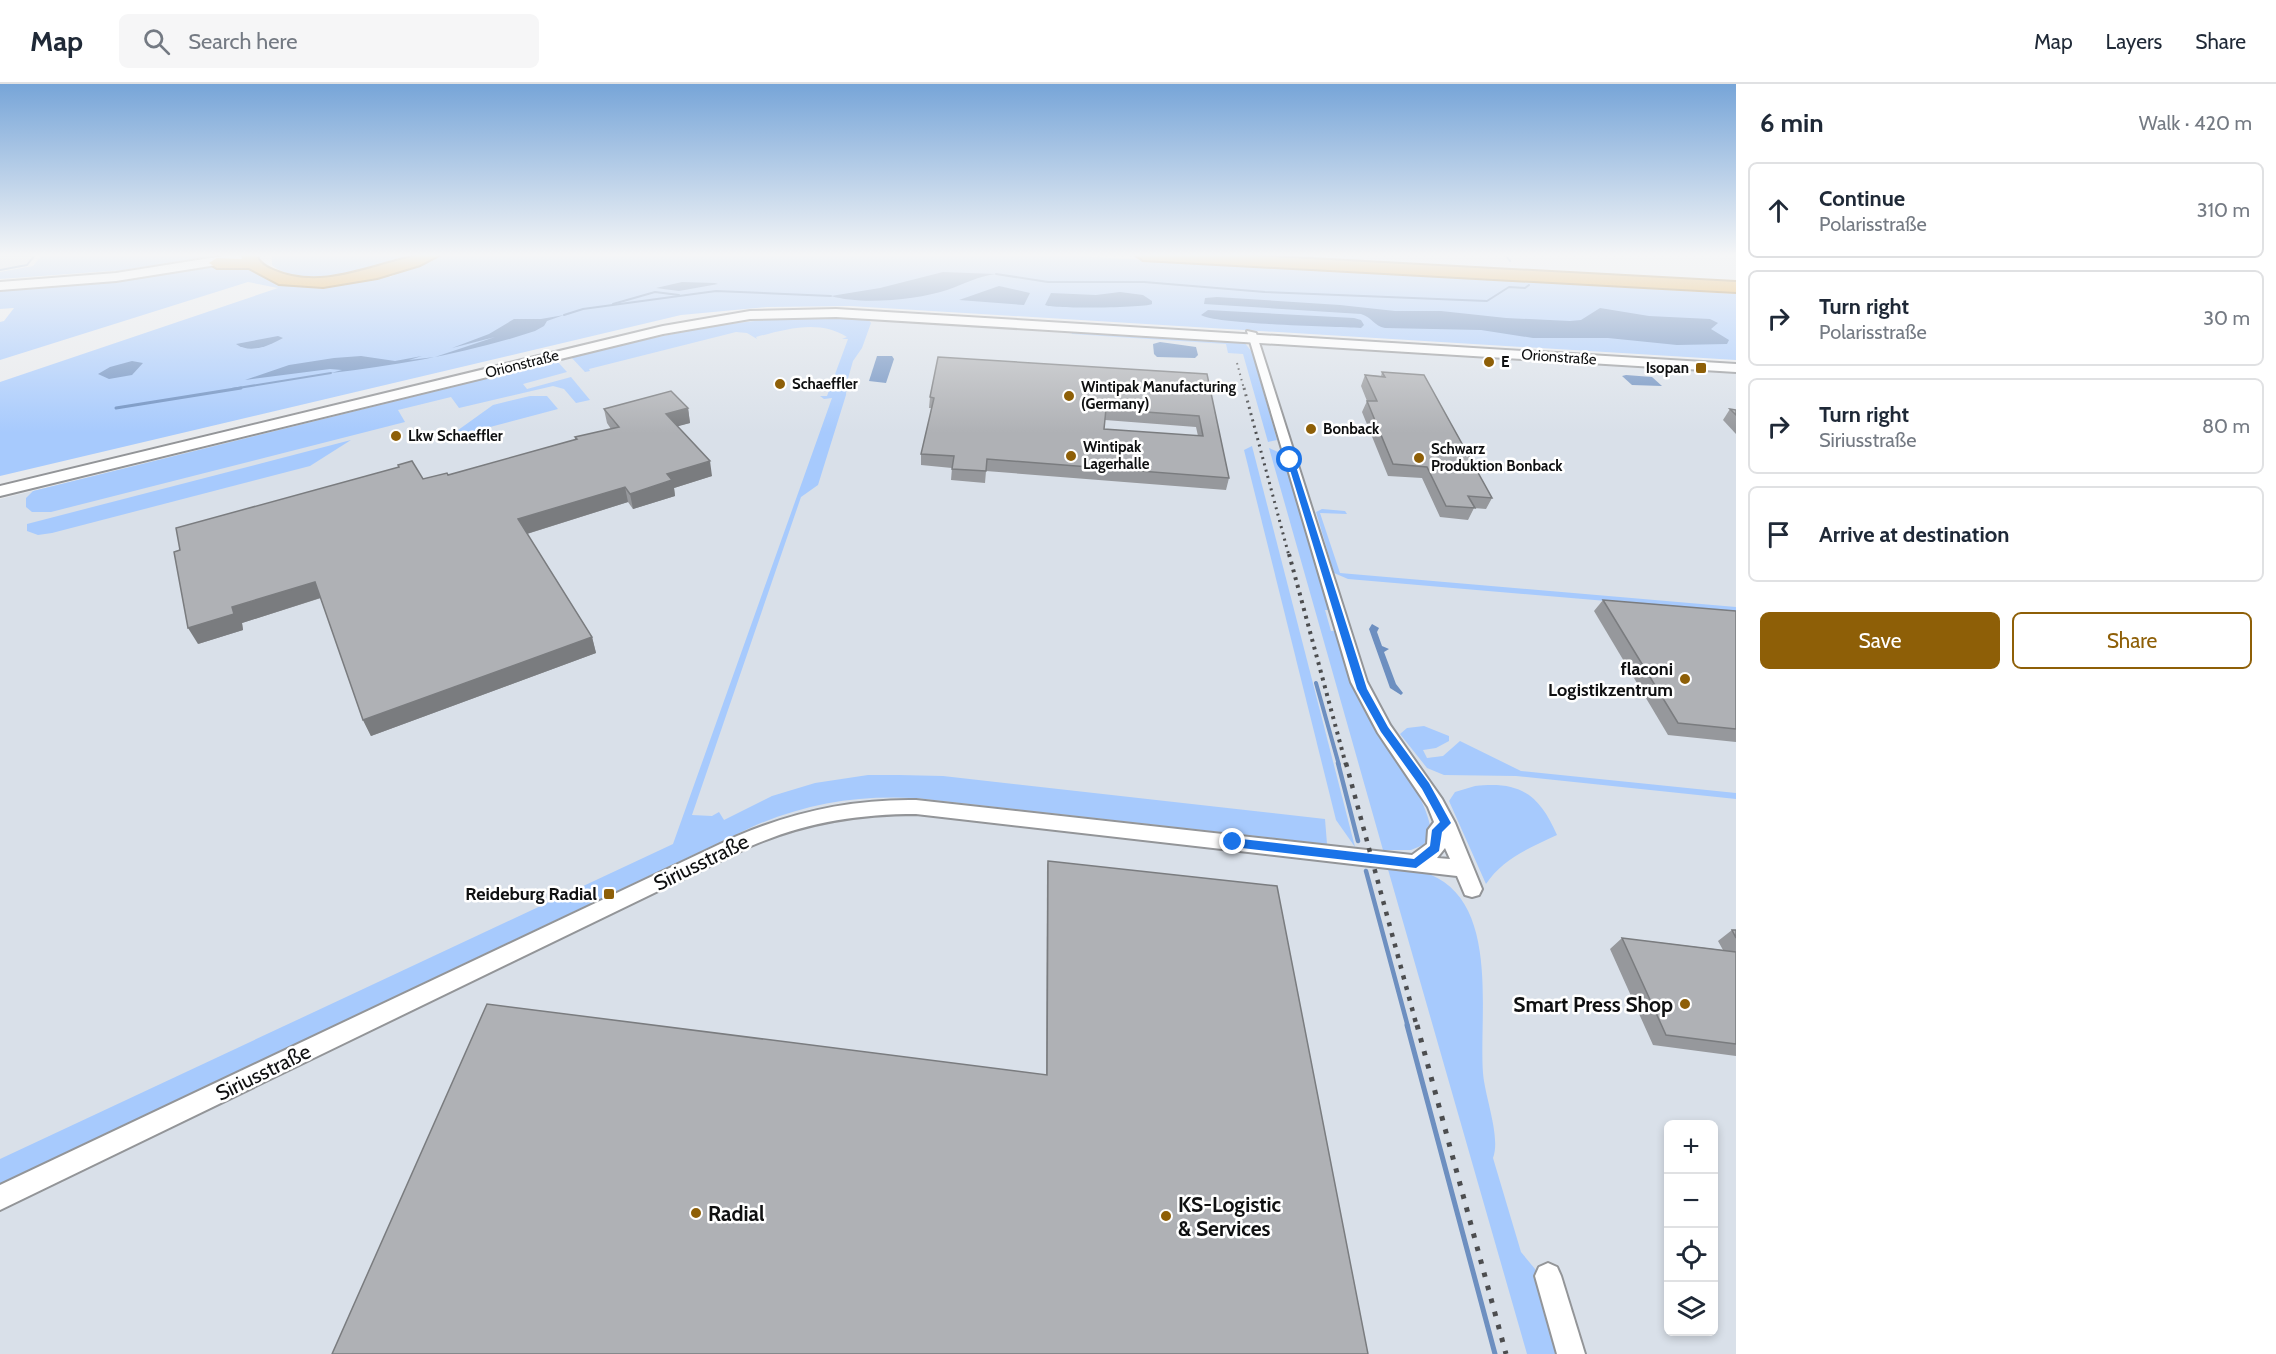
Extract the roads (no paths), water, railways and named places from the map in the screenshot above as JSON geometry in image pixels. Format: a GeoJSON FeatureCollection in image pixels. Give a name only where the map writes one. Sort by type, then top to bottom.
{"type":"FeatureCollection","features":[{"type":"Feature","properties":{"kind":"street","name":"Orionstraße"},"geometry":{"type":"LineString","coordinates":[[0,485],[663,324],[722,314]]}},
{"type":"Feature","properties":{"kind":"street","name":"Orionstraße"},"geometry":{"type":"LineString","coordinates":[[0,491],[663,330],[728,318],[770,314]]}},
{"type":"Feature","properties":{"kind":"street","name":"Orionstraße"},"geometry":{"type":"LineString","coordinates":[[860,314],[1736,362]]}},
{"type":"Feature","properties":{"kind":"street","name":"Orionstraße"},"geometry":{"type":"LineString","coordinates":[[943,314],[1736,368]]}},
{"type":"Feature","properties":{"kind":"street"},"geometry":{"type":"LineString","coordinates":[[1252,335],[1359,682],[1376,716],[1426,786],[1446,823],[1472,889]]}},
{"type":"Feature","properties":{"kind":"street","name":"Siriusstraße"},"geometry":{"type":"LineString","coordinates":[[0,1198],[744,841],[776,826],[818,814],[867,806],[916,807],[1465,869]]}},
{"type":"Feature","properties":{"kind":"street"},"geometry":{"type":"LineString","coordinates":[[1416,863],[1436,848],[1437,830],[1446,823]]}},
{"type":"Feature","properties":{"kind":"street"},"geometry":{"type":"LineString","coordinates":[[1548,1276],[1571,1354]]}},
{"type":"Feature","properties":{"kind":"waterway"},"geometry":{"type":"LineString","coordinates":[[232,389],[331,373]]}},
{"type":"Feature","properties":{"kind":"waterway"},"geometry":{"type":"LineString","coordinates":[[116,408],[241,388]]}},
{"type":"Feature","properties":{"kind":"waterway"},"geometry":{"type":"LineString","coordinates":[[1316,683],[1339,765]]}},
{"type":"Feature","properties":{"kind":"waterway"},"geometry":{"type":"LineString","coordinates":[[1338,763],[1358,841]]}},
{"type":"Feature","properties":{"kind":"waterway"},"geometry":{"type":"LineString","coordinates":[[1366,871],[1408,1027]]}},
{"type":"Feature","properties":{"kind":"waterway"},"geometry":{"type":"LineString","coordinates":[[1407,1025],[1495,1354]]}},
{"type":"Feature","properties":{"kind":"railway"},"geometry":{"type":"LineString","coordinates":[[1237,363],[1244,389]]}},
{"type":"Feature","properties":{"kind":"railway"},"geometry":{"type":"LineString","coordinates":[[1244,388],[1289,556]]}},
{"type":"Feature","properties":{"kind":"railway"},"geometry":{"type":"LineString","coordinates":[[1289,554],[1346,765]]}},
{"type":"Feature","properties":{"kind":"railway"},"geometry":{"type":"LineString","coordinates":[[1346,763],[1417,1027]]}},
{"type":"Feature","properties":{"kind":"railway"},"geometry":{"type":"LineString","coordinates":[[1417,1025],[1506,1354]]}},
{"type":"Feature","properties":{"kind":"place","name":"E"},"geometry":{"type":"Point","coordinates":[1489,362]}},
{"type":"Feature","properties":{"kind":"place","name":"Isopan"},"geometry":{"type":"Point","coordinates":[1701,368]}},
{"type":"Feature","properties":{"kind":"place","name":"Schaeffler"},"geometry":{"type":"Point","coordinates":[780,384]}},
{"type":"Feature","properties":{"kind":"place","name":"Wintipak Manufacturing (Germany)"},"geometry":{"type":"Point","coordinates":[1069,396]}},
{"type":"Feature","properties":{"kind":"place","name":"Bonback"},"geometry":{"type":"Point","coordinates":[1311,429]}},
{"type":"Feature","properties":{"kind":"place","name":"Lkw Schaeffler"},"geometry":{"type":"Point","coordinates":[396,436]}},
{"type":"Feature","properties":{"kind":"place","name":"Wintipak Lagerhalle"},"geometry":{"type":"Point","coordinates":[1071,456]}},
{"type":"Feature","properties":{"kind":"place","name":"Schwarz Produktion Bonback"},"geometry":{"type":"Point","coordinates":[1419,458]}},
{"type":"Feature","properties":{"kind":"place","name":"flaconi Logistikzentrum"},"geometry":{"type":"Point","coordinates":[1685,679]}},
{"type":"Feature","properties":{"kind":"place","name":"Reideburg Radial"},"geometry":{"type":"Point","coordinates":[609,894]}},
{"type":"Feature","properties":{"kind":"place","name":"Smart Press Shop"},"geometry":{"type":"Point","coordinates":[1685,1004]}},
{"type":"Feature","properties":{"kind":"place","name":"Radial"},"geometry":{"type":"Point","coordinates":[696,1213]}},
{"type":"Feature","properties":{"kind":"place","name":"KS-Logistic & Services"},"geometry":{"type":"Point","coordinates":[1166,1216]}}]}
